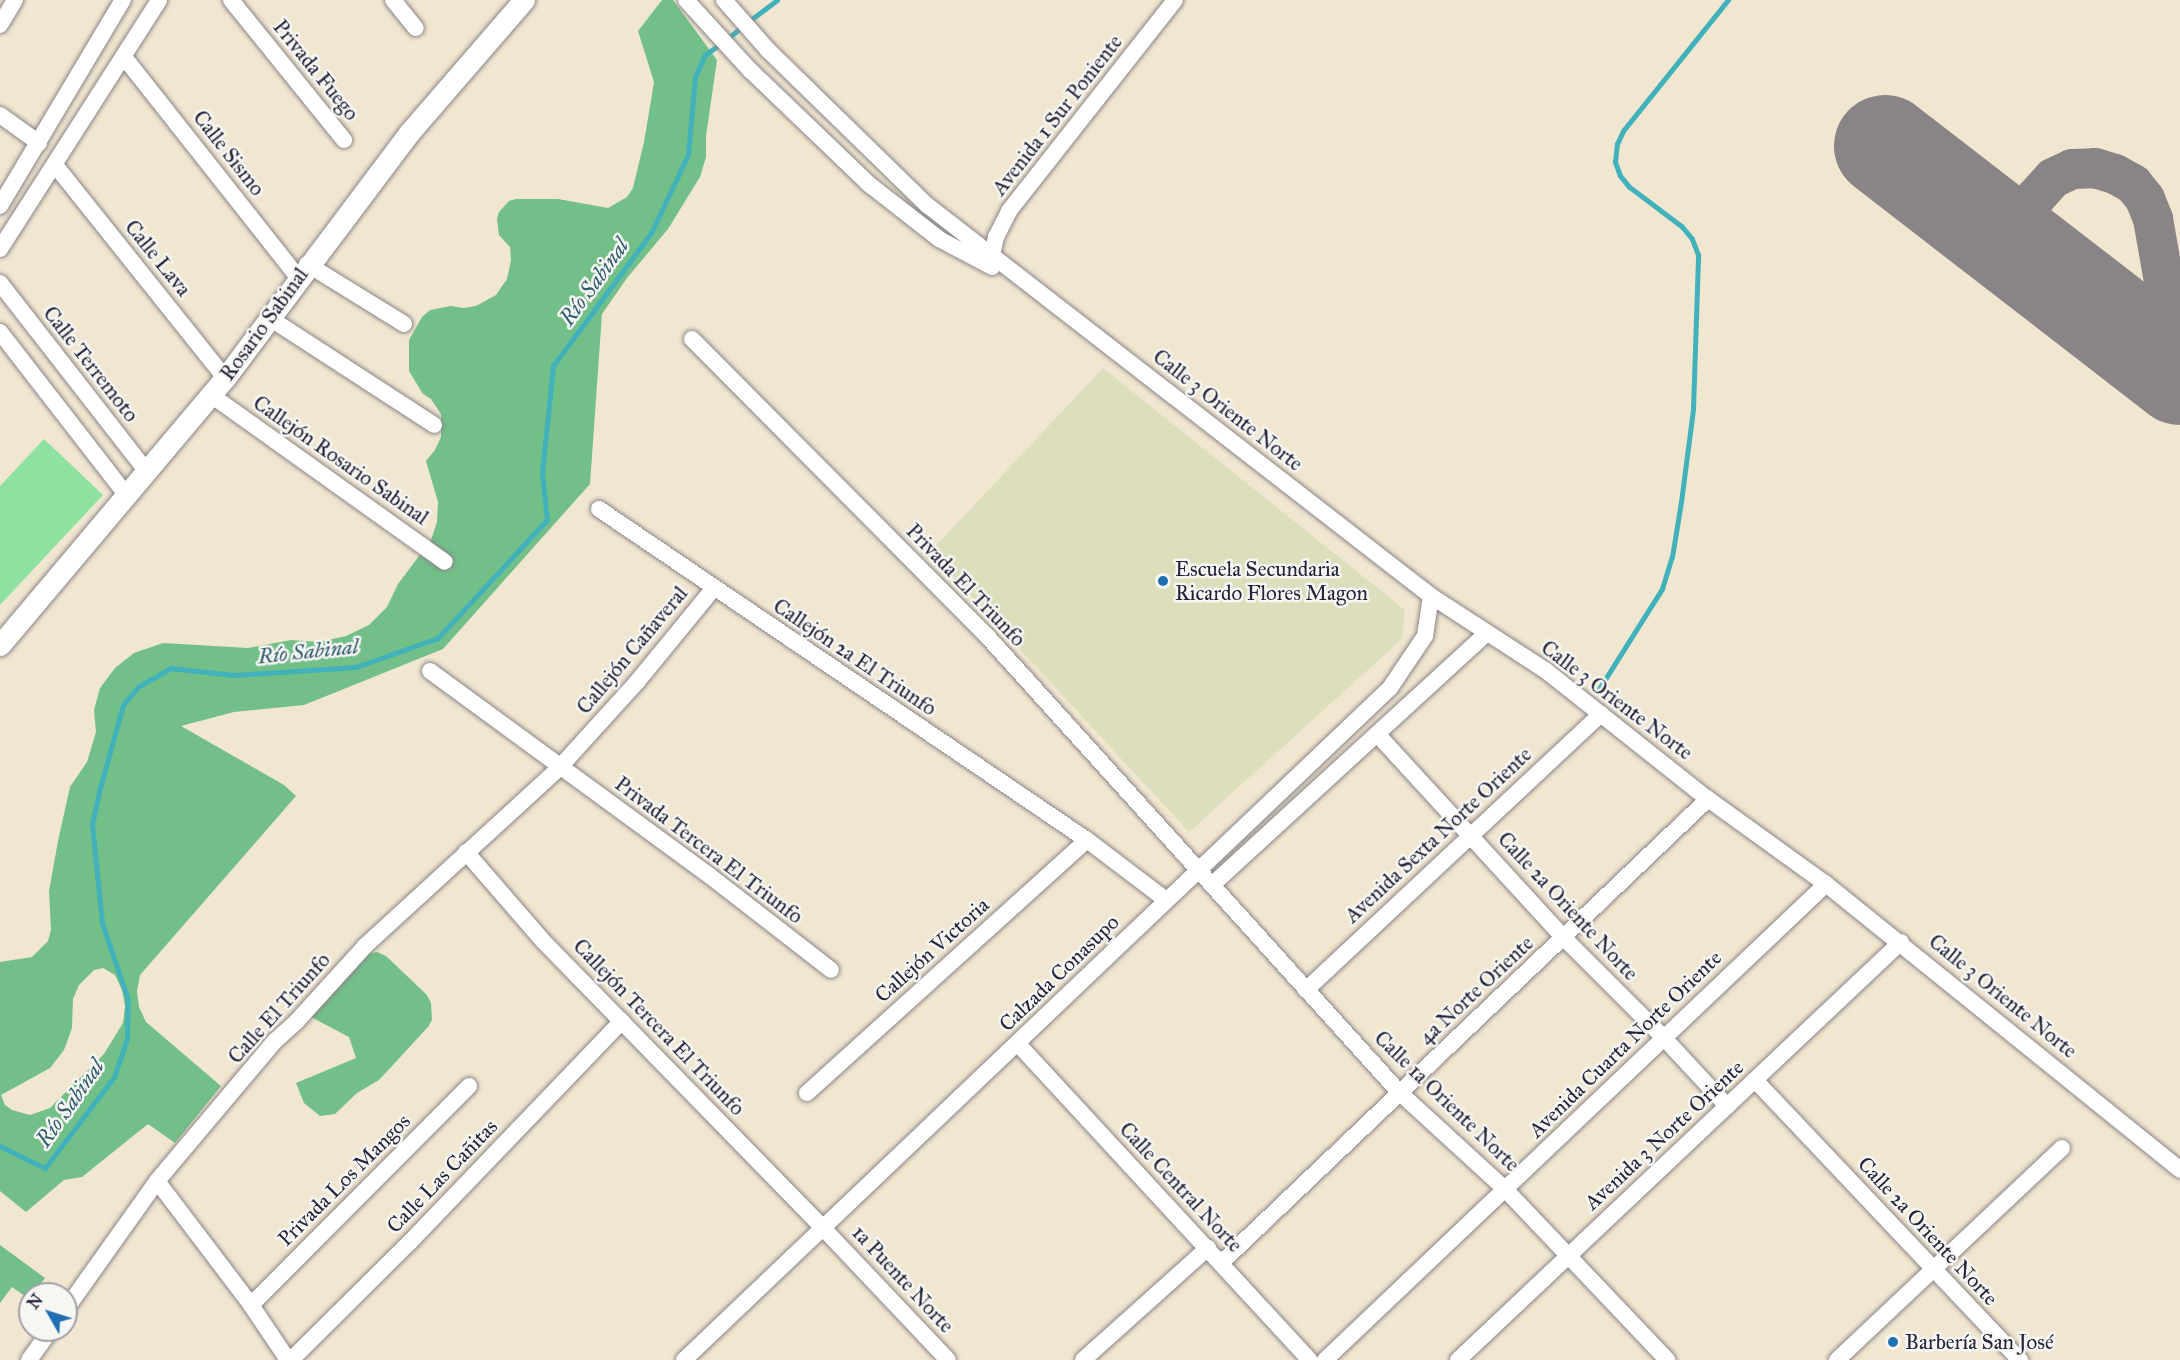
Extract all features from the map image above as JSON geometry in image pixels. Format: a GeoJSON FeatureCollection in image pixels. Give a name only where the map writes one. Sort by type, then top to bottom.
{"type":"FeatureCollection","features":[{"type":"Feature","properties":{"kind":"main road","name":"Rosario Sabinal"},"geometry":{"type":"LineString","coordinates":[[0,645],[225,378],[268,317],[409,133],[524,0]]}},
{"type":"Feature","properties":{"kind":"street"},"geometry":{"type":"LineString","coordinates":[[0,25],[15,0]]}},
{"type":"Feature","properties":{"kind":"street"},"geometry":{"type":"LineString","coordinates":[[0,206],[123,0]]}},
{"type":"Feature","properties":{"kind":"street"},"geometry":{"type":"LineString","coordinates":[[0,249],[159,0]]}},
{"type":"Feature","properties":{"kind":"street","name":"Privada Fuego"},"geometry":{"type":"LineString","coordinates":[[231,0],[344,140]]}},
{"type":"Feature","properties":{"kind":"street"},"geometry":{"type":"LineString","coordinates":[[393,0],[416,28]]}},
{"type":"Feature","properties":{"kind":"street","name":"Calle 3 Oriente Norte"},"geometry":{"type":"LineString","coordinates":[[686,0],[750,70],[865,181],[939,239],[991,261]]}},
{"type":"Feature","properties":{"kind":"street","name":"Calle 3 Oriente Norte"},"geometry":{"type":"LineString","coordinates":[[724,0],[768,50],[880,161],[991,261],[1018,278],[1216,428],[1431,596],[1486,634],[1545,670],[1708,799],[1826,884],[1901,942],[2180,1170]]}},
{"type":"Feature","properties":{"kind":"street","name":"Avenida 1 Sur Poniente"},"geometry":{"type":"LineString","coordinates":[[991,261],[996,237],[1009,211],[1175,0]]}},
{"type":"Feature","properties":{"kind":"street","name":"Calle Sismo"},"geometry":{"type":"LineString","coordinates":[[124,57],[303,271]]}},
{"type":"Feature","properties":{"kind":"street"},"geometry":{"type":"LineString","coordinates":[[0,115],[39,143]]}},
{"type":"Feature","properties":{"kind":"street"},"geometry":{"type":"LineString","coordinates":[[865,181],[880,161]]}},
{"type":"Feature","properties":{"kind":"street","name":"Calle Lava"},"geometry":{"type":"LineString","coordinates":[[55,165],[225,378]]}},
{"type":"Feature","properties":{"kind":"street"},"geometry":{"type":"LineString","coordinates":[[303,271],[404,324]]}},
{"type":"Feature","properties":{"kind":"street","name":"Calle Terremoto"},"geometry":{"type":"LineString","coordinates":[[0,284],[147,472]]}},
{"type":"Feature","properties":{"kind":"street"},"geometry":{"type":"LineString","coordinates":[[268,317],[434,425]]}},
{"type":"Feature","properties":{"kind":"street"},"geometry":{"type":"LineString","coordinates":[[0,332],[127,496]]}},
{"type":"Feature","properties":{"kind":"street","name":"Privada El Triunfo"},"geometry":{"type":"LineString","coordinates":[[692,339],[987,636],[1198,871]]}},
{"type":"Feature","properties":{"kind":"street","name":"Callejón Rosario Sabinal"},"geometry":{"type":"LineString","coordinates":[[211,395],[445,562]]}},
{"type":"Feature","properties":{"kind":"street","name":"Callejón 2a El Triunfo"},"geometry":{"type":"LineString","coordinates":[[599,509],[713,589],[1087,840],[1166,900]]}},
{"type":"Feature","properties":{"kind":"street","name":"Callejón Cañaveral"},"geometry":{"type":"LineString","coordinates":[[560,768],[713,589]]}},
{"type":"Feature","properties":{"kind":"street","name":"Calzada Conasupo"},"geometry":{"type":"LineString","coordinates":[[684,1360],[1390,688],[1425,636],[1431,596]]}},
{"type":"Feature","properties":{"kind":"street"},"geometry":{"type":"LineString","coordinates":[[1212,885],[1486,634]]}},
{"type":"Feature","properties":{"kind":"street","name":"Privada Tercera El Triunfo"},"geometry":{"type":"LineString","coordinates":[[430,671],[710,876],[831,970]]}},
{"type":"Feature","properties":{"kind":"street","name":"Avenida Sexta Norte Oriente"},"geometry":{"type":"LineString","coordinates":[[1306,990],[1601,714]]}},
{"type":"Feature","properties":{"kind":"street","name":"Calle 2a Oriente Norte"},"geometry":{"type":"LineString","coordinates":[[1378,735],[1564,939],[1664,1038],[1726,1106]]}},
{"type":"Feature","properties":{"kind":"street","name":"Calle El Triunfo"},"geometry":{"type":"LineString","coordinates":[[78,1292],[157,1181],[275,1041],[297,1022],[365,946],[560,768]]}},
{"type":"Feature","properties":{"kind":"street","name":"4a Norte Oriente"},"geometry":{"type":"LineString","coordinates":[[1221,1263],[1399,1092],[1564,939],[1708,799]]}},
{"type":"Feature","properties":{"kind":"street","name":"Callejón Victoria"},"geometry":{"type":"LineString","coordinates":[[807,1093],[1087,840]]}},
{"type":"Feature","properties":{"kind":"street","name":"Callejón Tercera El Triunfo"},"geometry":{"type":"LineString","coordinates":[[466,852],[543,941],[824,1229]]}},
{"type":"Feature","properties":{"kind":"street","name":"Calle 1a Oriente Norte"},"geometry":{"type":"LineString","coordinates":[[1198,871],[1399,1092],[1505,1189],[1667,1360]]}},
{"type":"Feature","properties":{"kind":"street","name":"Avenida Cuarta Norte Oriente"},"geometry":{"type":"LineString","coordinates":[[1326,1360],[1826,884]]}},
{"type":"Feature","properties":{"kind":"street","name":"Avenida 3 Norte Oriente"},"geometry":{"type":"LineString","coordinates":[[1458,1360],[1901,942]]}},
{"type":"Feature","properties":{"kind":"street","name":"Calle Las Cañitas"},"geometry":{"type":"LineString","coordinates":[[289,1360],[410,1242],[622,1020]]}},
{"type":"Feature","properties":{"kind":"street","name":"Calle Central Norte"},"geometry":{"type":"LineString","coordinates":[[1018,1044],[1310,1360]]}},
{"type":"Feature","properties":{"kind":"street","name":"Calle 2a Oriente Norte"},"geometry":{"type":"LineString","coordinates":[[1755,1080],[2020,1360]]}},
{"type":"Feature","properties":{"kind":"street","name":"Privada Los Mangos"},"geometry":{"type":"LineString","coordinates":[[250,1305],[469,1086]]}},
{"type":"Feature","properties":{"kind":"street"},"geometry":{"type":"LineString","coordinates":[[1838,1360],[2062,1148]]}},
{"type":"Feature","properties":{"kind":"street"},"geometry":{"type":"LineString","coordinates":[[157,1181],[289,1360]]}},
{"type":"Feature","properties":{"kind":"street","name":"1a Puente Norte"},"geometry":{"type":"LineString","coordinates":[[824,1229],[948,1360]]}},
{"type":"Feature","properties":{"kind":"street"},"geometry":{"type":"LineString","coordinates":[[1083,1360],[1208,1248]]}},
{"type":"Feature","properties":{"kind":"street"},"geometry":{"type":"LineString","coordinates":[[37,1357],[45,1342]]}},
{"type":"Feature","properties":{"kind":"shaded area","name":"Escuela Secundaria Ricardo Flores Magon"},"geometry":{"type":"Polygon","coordinates":[[[1103,368],[1405,610],[1402,639],[1189,832],[930,552],[1103,368]]]}},
{"type":"Feature","properties":{"kind":"green space"},"geometry":{"type":"Polygon","coordinates":[[[662,0],[673,0],[717,60],[706,136],[706,157],[700,177],[668,229],[627,278],[602,314],[590,484],[443,649],[304,705],[234,712],[181,726],[284,785],[296,796],[140,975],[137,991],[139,1007],[146,1022],[221,1086],[175,1143],[148,1124],[82,1177],[64,1180],[26,1212],[0,1191],[0,962],[32,957],[48,941],[51,930],[49,891],[58,841],[70,787],[87,762],[96,732],[94,710],[100,688],[115,668],[134,653],[163,643],[248,648],[291,640],[319,642],[346,636],[369,625],[387,607],[398,584],[431,540],[437,522],[438,502],[426,461],[435,450],[441,437],[441,414],[431,399],[423,394],[409,371],[409,340],[422,317],[430,310],[451,306],[463,308],[476,306],[496,295],[507,279],[511,260],[510,247],[499,235],[497,219],[499,212],[509,201],[558,199],[608,208],[627,197],[633,188],[644,142],[654,82],[638,31],[662,0]],[[103,968],[94,970],[79,985],[73,999],[72,1028],[64,1050],[50,1068],[1,1095],[5,1105],[12,1110],[30,1115],[50,1108],[104,1054],[123,1023],[125,1006],[122,990],[115,975],[103,968]]]}},
{"type":"Feature","properties":{"kind":"green space"},"geometry":{"type":"Polygon","coordinates":[[[44,439],[103,495],[0,605],[0,486],[44,439]]]}},
{"type":"Feature","properties":{"kind":"green space"},"geometry":{"type":"Polygon","coordinates":[[[377,952],[386,956],[427,995],[431,1003],[432,1020],[379,1080],[357,1093],[335,1114],[320,1116],[304,1103],[296,1083],[356,1058],[349,1037],[311,1017],[367,954],[377,952]]]}},
{"type":"Feature","properties":{"kind":"green space"},"geometry":{"type":"Polygon","coordinates":[[[0,1245],[45,1278],[42,1282],[18,1282],[18,1291],[12,1287],[0,1303],[0,1245]]]}},
{"type":"Feature","properties":{"kind":"waterway","name":"Río Sabinal"},"geometry":{"type":"LineString","coordinates":[[748,22],[777,0]]}},
{"type":"Feature","properties":{"kind":"waterway"},"geometry":{"type":"LineString","coordinates":[[1599,689],[1662,589],[1672,557],[1693,409],[1698,255],[1692,239],[1682,227],[1629,187],[1620,176],[1615,162],[1617,144],[1623,131],[1728,0]]}},
{"type":"Feature","properties":{"kind":"waterway","name":"Río Sabinal"},"geometry":{"type":"LineString","coordinates":[[727,39],[742,27]]}},
{"type":"Feature","properties":{"kind":"waterway","name":"Río Sabinal"},"geometry":{"type":"LineString","coordinates":[[0,1146],[45,1168],[114,1077],[127,1039],[128,1000],[102,923],[92,825],[123,705],[138,687],[171,668],[233,675],[356,667],[438,638],[547,520],[542,473],[553,366],[651,233],[688,155],[695,77],[705,55],[720,44]]}},
{"type":"Feature","properties":{"kind":"taxiway"},"geometry":{"type":"LineString","coordinates":[[2007,240],[2036,197],[2053,178],[2072,169],[2095,168],[2115,174],[2133,184],[2145,199],[2153,219],[2180,372]]}},
{"type":"Feature","properties":{"kind":"runway"},"geometry":{"type":"LineString","coordinates":[[1885,146],[2180,374]]}},
{"type":"Feature","properties":{"kind":"place","name":"Escuela Secundaria Ricardo Flores Magon"},"geometry":{"type":"Point","coordinates":[1163,581]}},
{"type":"Feature","properties":{"kind":"place","name":"Barbería San José"},"geometry":{"type":"Point","coordinates":[1893,1342]}}]}
